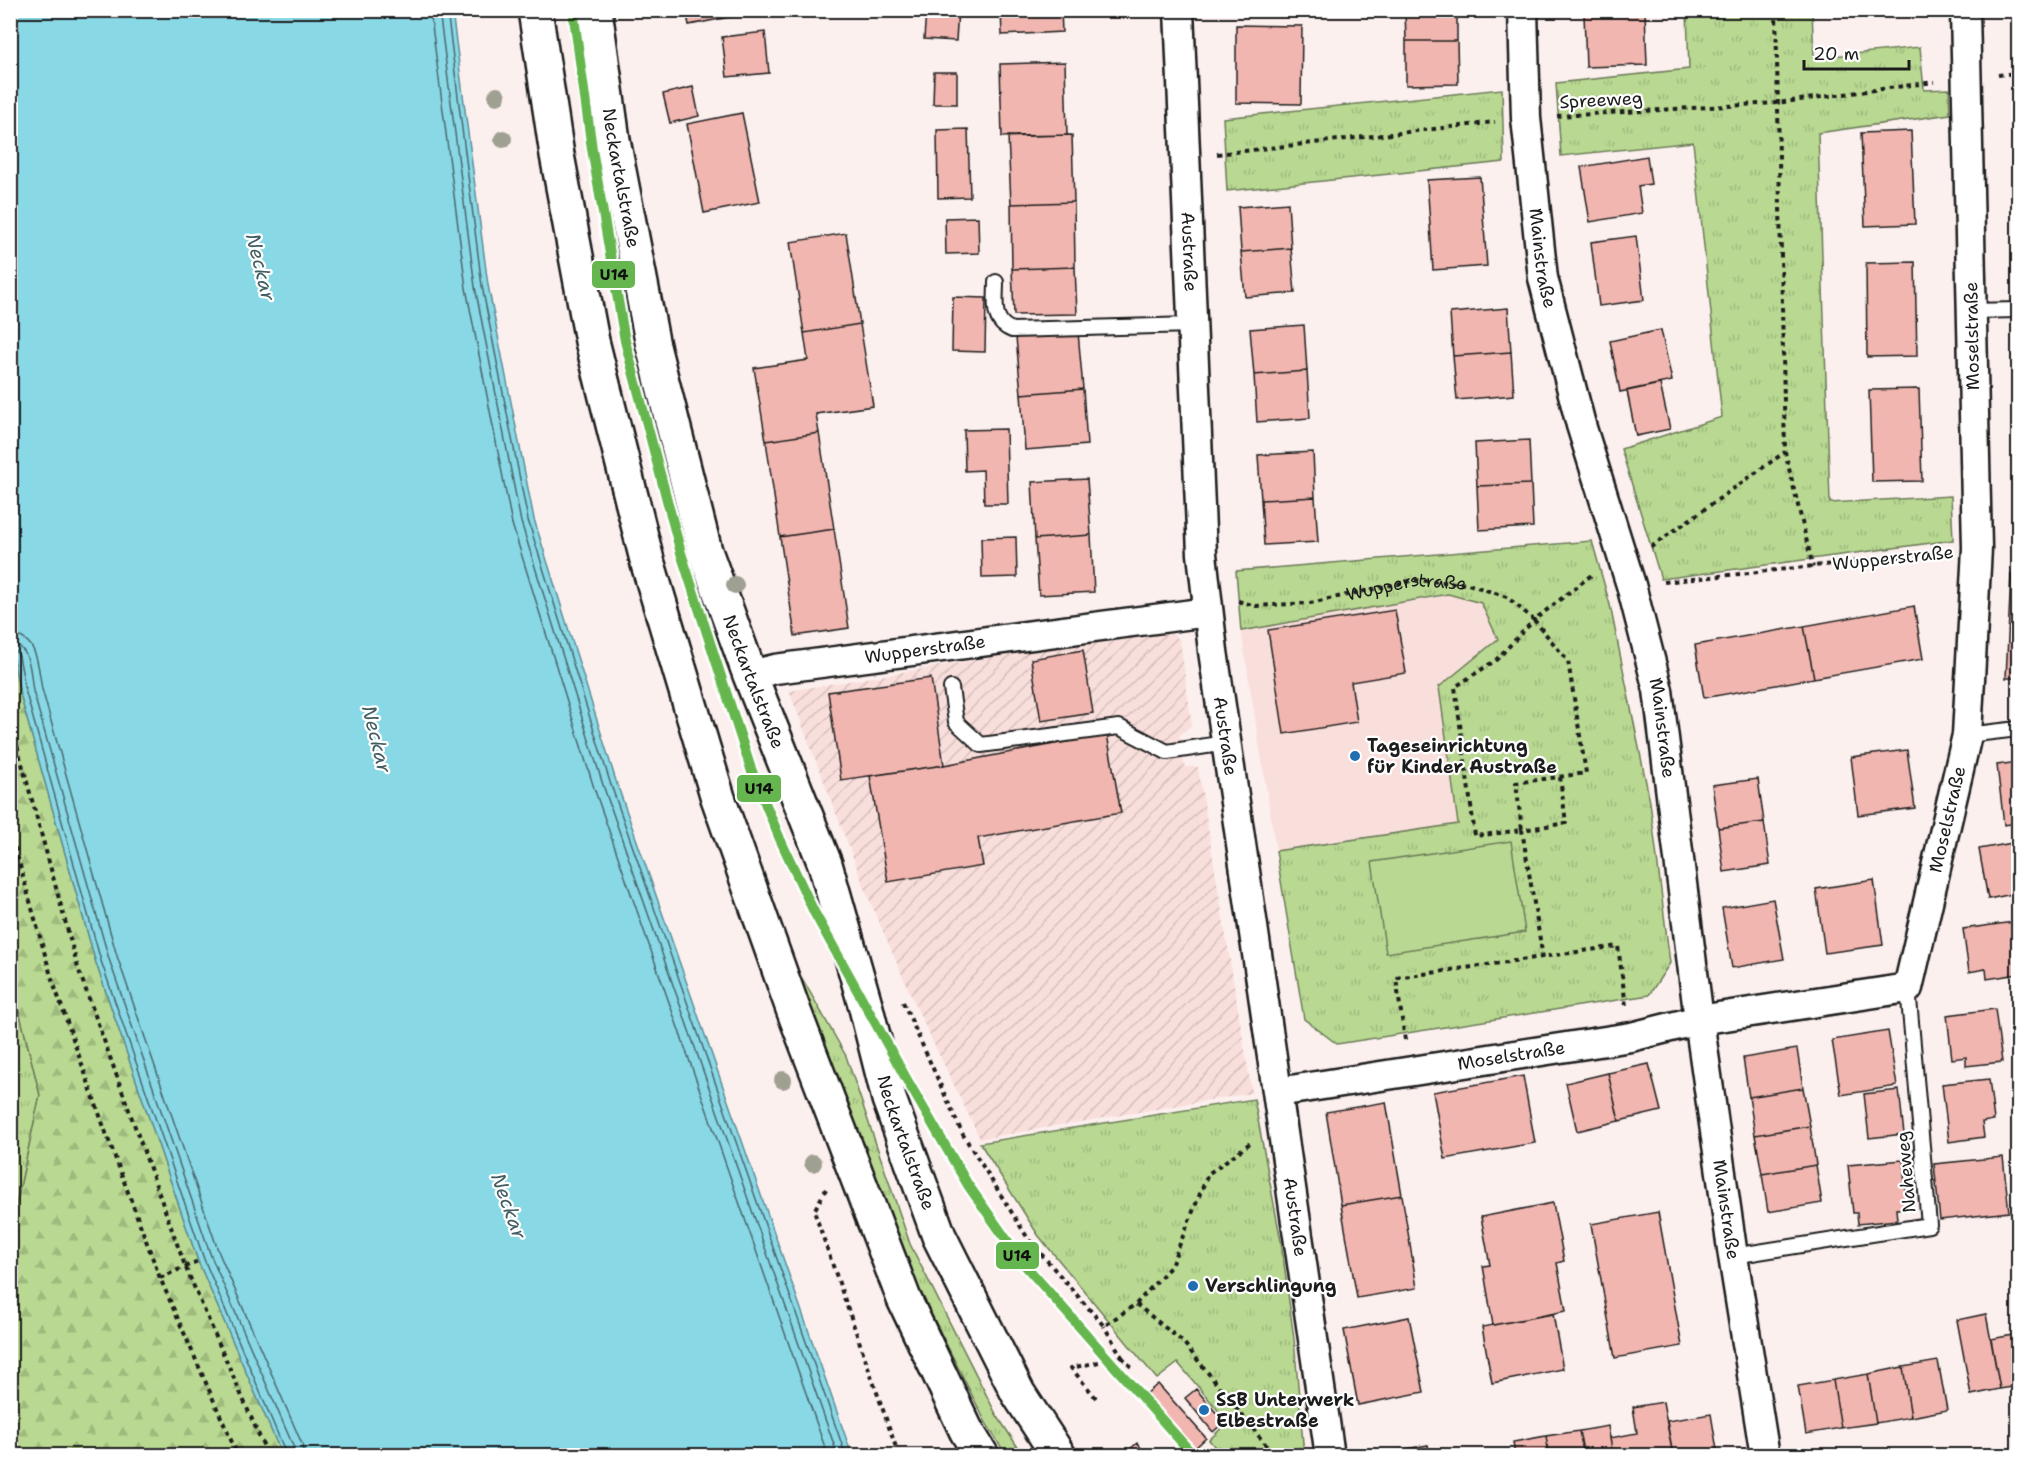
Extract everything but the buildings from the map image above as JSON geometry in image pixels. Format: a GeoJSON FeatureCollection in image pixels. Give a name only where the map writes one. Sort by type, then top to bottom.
{"type":"FeatureCollection","features":[{"type":"Feature","properties":{"kind":"main road"},"geometry":{"type":"LineString","coordinates":[[535,10],[557,155],[592,341],[648,564],[718,798],[793,1009],[904,1299],[966,1430],[982,1455]]}},
{"type":"Feature","properties":{"kind":"main road","name":"Neckartalstraße"},"geometry":{"type":"LineString","coordinates":[[595,10],[613,140],[653,346],[705,550],[750,675],[825,864],[866,1004],[889,1099],[939,1236],[1018,1393],[1059,1455]]}},
{"type":"Feature","properties":{"kind":"street","name":"Austraße"},"geometry":{"type":"LineString","coordinates":[[1179,10],[1202,554],[1208,612],[1330,1455]]}},
{"type":"Feature","properties":{"kind":"street","name":"Mainstraße"},"geometry":{"type":"LineString","coordinates":[[1523,10],[1526,118],[1543,278],[1581,425],[1622,554],[1658,690],[1699,1020],[1765,1455]]}},
{"type":"Feature","properties":{"kind":"street","name":"Moselstraße"},"geometry":{"type":"LineString","coordinates":[[1278,1092],[1631,1036],[1699,1020],[1908,988],[1967,735],[1977,548],[1965,10]]}},
{"type":"Feature","properties":{"kind":"street","name":"Wupperstraße"},"geometry":{"type":"LineString","coordinates":[[750,675],[775,669],[1208,612]]}},
{"type":"Feature","properties":{"kind":"lane"},"geometry":{"type":"LineString","coordinates":[[996,282],[997,316],[1003,326],[1012,330],[1192,325]]}},
{"type":"Feature","properties":{"kind":"lane"},"geometry":{"type":"LineString","coordinates":[[1971,311],[2019,310]]}},
{"type":"Feature","properties":{"kind":"lane"},"geometry":{"type":"LineString","coordinates":[[951,688],[956,722],[981,745],[1119,727],[1167,752],[1226,743]]}},
{"type":"Feature","properties":{"kind":"lane"},"geometry":{"type":"LineString","coordinates":[[1967,735],[2019,729]]}},
{"type":"Feature","properties":{"kind":"lane","name":"Naheweg"},"geometry":{"type":"LineString","coordinates":[[1733,1256],[1929,1225],[1908,988]]}},
{"type":"Feature","properties":{"kind":"path"},"geometry":{"type":"LineString","coordinates":[[1776,10],[1785,452],[1813,567]]}},
{"type":"Feature","properties":{"kind":"path","name":"Spreeweg"},"geometry":{"type":"LineString","coordinates":[[1186,158],[1526,118],[1778,103],[2019,73]]}},
{"type":"Feature","properties":{"kind":"path"},"geometry":{"type":"LineString","coordinates":[[1543,958],[1522,830],[1516,783],[1560,777],[1566,823],[1522,830],[1475,836],[1455,687],[1496,660],[1534,620],[1581,582],[1622,554],[1653,547],[1785,452]]}},
{"type":"Feature","properties":{"kind":"path","name":"Wupperstraße"},"geometry":{"type":"LineString","coordinates":[[1631,585],[1977,548]]}},
{"type":"Feature","properties":{"kind":"path","name":"Wupperstraße"},"geometry":{"type":"LineString","coordinates":[[1236,600],[1256,606],[1310,603],[1415,580],[1468,584],[1507,597],[1534,620],[1568,661],[1586,773],[1560,777]]}},
{"type":"Feature","properties":{"kind":"path"},"geometry":{"type":"LineString","coordinates":[[10,720],[78,968],[184,1266],[268,1455]]}},
{"type":"Feature","properties":{"kind":"path"},"geometry":{"type":"LineString","coordinates":[[10,830],[51,976],[106,1133],[160,1278],[238,1455]]}},
{"type":"Feature","properties":{"kind":"path"},"geometry":{"type":"LineString","coordinates":[[1410,1071],[1396,978],[1618,946],[1625,996]]}},
{"type":"Feature","properties":{"kind":"path"},"geometry":{"type":"LineString","coordinates":[[899,994],[962,1133],[1029,1240],[1104,1326],[1122,1358],[1131,1367]]}},
{"type":"Feature","properties":{"kind":"path"},"geometry":{"type":"LineString","coordinates":[[1104,1326],[1136,1304],[1171,1266],[1208,1174],[1255,1139]]}},
{"type":"Feature","properties":{"kind":"path"},"geometry":{"type":"LineString","coordinates":[[814,1211],[899,1455]]}},
{"type":"Feature","properties":{"kind":"path"},"geometry":{"type":"LineString","coordinates":[[160,1278],[198,1261]]}},
{"type":"Feature","properties":{"kind":"path"},"geometry":{"type":"LineString","coordinates":[[1136,1304],[1183,1342],[1275,1455]]}},
{"type":"Feature","properties":{"kind":"path"},"geometry":{"type":"LineString","coordinates":[[1096,1398],[1071,1368],[1122,1358]]}},
{"type":"Feature","properties":{"kind":"path"},"geometry":{"type":"LineString","coordinates":[[1209,1455],[1219,1448],[1237,1455]]}},
{"type":"Feature","properties":{"kind":"shaded area","name":"Tageseinrichtung für Kinder Austraße"},"geometry":{"type":"Polygon","coordinates":[[[1448,594],[1481,602],[1498,640],[1439,687],[1458,824],[1276,851],[1241,631],[1448,594]]]}},
{"type":"Feature","properties":{"kind":"shaded area"},"geometry":{"type":"Polygon","coordinates":[[[1166,628],[1180,640],[1192,725],[1180,735],[1181,750],[1185,767],[1198,767],[1252,1093],[980,1139],[915,1005],[868,897],[789,691],[1166,628]]]}},
{"type":"Feature","properties":{"kind":"green space"},"geometry":{"type":"Polygon","coordinates":[[[1687,11],[1812,11],[1814,58],[1920,47],[1924,90],[1949,89],[1950,114],[1818,133],[1830,503],[1951,496],[1953,540],[1661,579],[1621,449],[1722,417],[1693,142],[1561,156],[1556,83],[1689,69],[1687,11]]]}},
{"type":"Feature","properties":{"kind":"green space"},"geometry":{"type":"Polygon","coordinates":[[[1502,89],[1504,162],[1227,191],[1223,118],[1502,89]]]}},
{"type":"Feature","properties":{"kind":"green space"},"geometry":{"type":"Polygon","coordinates":[[[1592,541],[1610,605],[1650,802],[1670,963],[1649,995],[1337,1044],[1304,1019],[1276,851],[1458,824],[1439,687],[1498,639],[1481,603],[1448,594],[1241,631],[1236,571],[1592,541]]]}},
{"type":"Feature","properties":{"kind":"green space"},"geometry":{"type":"Polygon","coordinates":[[[10,642],[20,694],[96,963],[198,1261],[282,1455],[11,1455],[11,1229],[40,1095],[11,978],[10,642]]]}},
{"type":"Feature","properties":{"kind":"green space"},"geometry":{"type":"Polygon","coordinates":[[[1511,841],[1525,932],[1386,953],[1372,862],[1511,841]]]}},
{"type":"Feature","properties":{"kind":"green space"},"geometry":{"type":"Polygon","coordinates":[[[11,978],[40,1095],[11,1229],[11,978]]]}},
{"type":"Feature","properties":{"kind":"green space"},"geometry":{"type":"Polygon","coordinates":[[[802,978],[846,1056],[910,1244],[996,1414],[1023,1455],[1006,1455],[986,1423],[900,1252],[792,984],[802,978]]]}},
{"type":"Feature","properties":{"kind":"green space"},"geometry":{"type":"Polygon","coordinates":[[[1254,1099],[1281,1241],[1294,1339],[1304,1455],[1222,1455],[1209,1440],[1228,1422],[1178,1363],[1157,1379],[1038,1235],[980,1143],[1254,1099]]]}},
{"type":"Feature","properties":{"kind":"water","name":"Neckar"},"geometry":{"type":"Polygon","coordinates":[[[10,11],[452,11],[488,285],[534,519],[616,781],[852,1455],[282,1455],[198,1261],[96,963],[20,694],[10,642],[10,11]]]}},
{"type":"Feature","properties":{"kind":"transit line","name":"U14"},"geometry":{"type":"LineString","coordinates":[[573,10],[592,149],[625,341],[681,553],[751,769],[780,839],[814,912],[968,1185],[1023,1263],[1194,1456]]}},
{"type":"Feature","properties":{"kind":"place","name":"Tageseinrichtung für Kinder Austraße"},"geometry":{"type":"Point","coordinates":[1355,756]}},
{"type":"Feature","properties":{"kind":"place","name":"Verschlingung"},"geometry":{"type":"Point","coordinates":[1193,1286]}},
{"type":"Feature","properties":{"kind":"place","name":"SSB Unterwerk Elbestraße"},"geometry":{"type":"Point","coordinates":[1204,1410]}}]}
